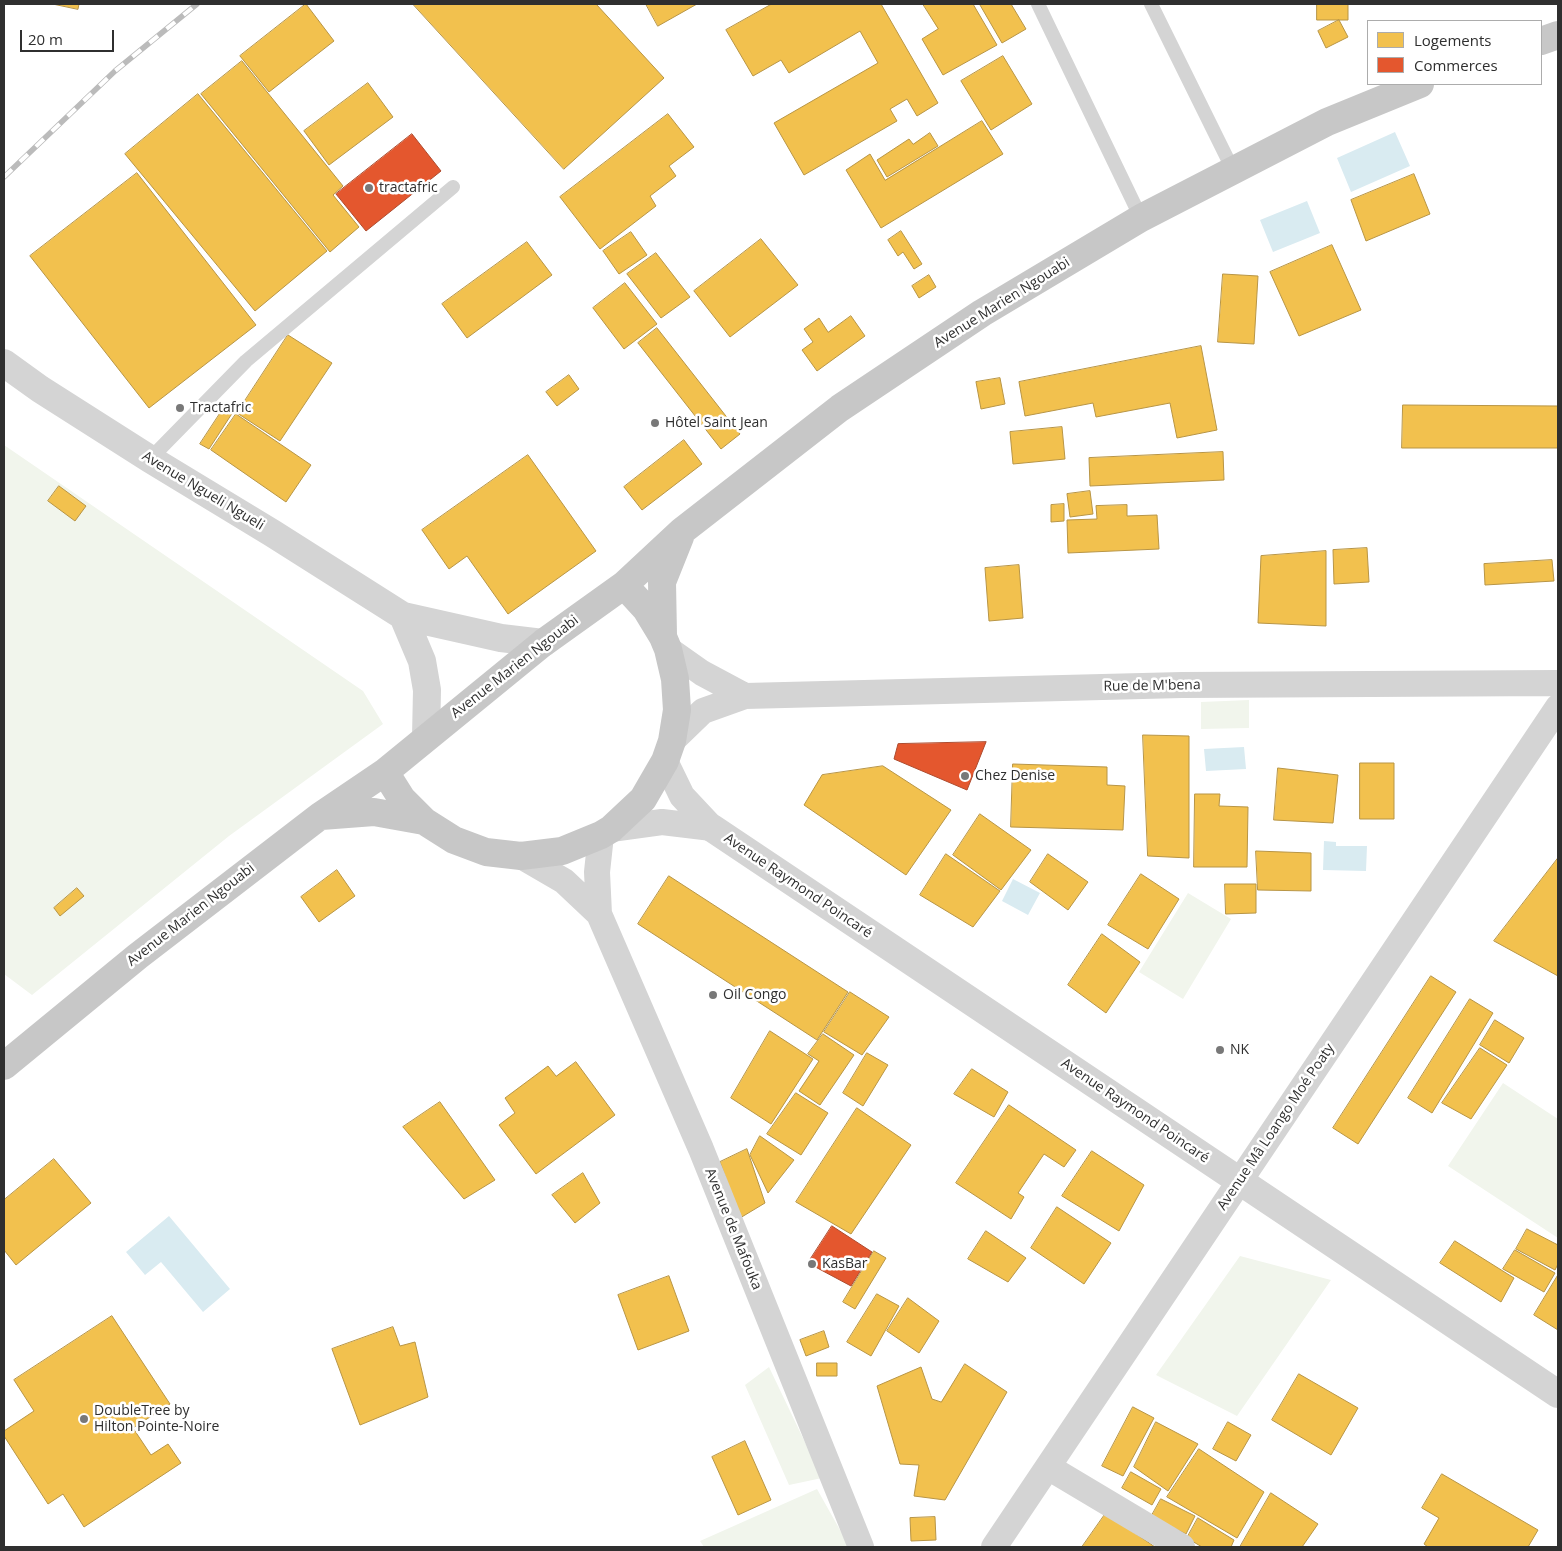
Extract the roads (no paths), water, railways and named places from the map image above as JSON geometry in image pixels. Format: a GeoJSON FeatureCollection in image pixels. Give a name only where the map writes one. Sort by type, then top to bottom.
{"type":"FeatureCollection","features":[{"type":"Feature","properties":{"kind":"main road"},"geometry":{"type":"LineString","coordinates":[[1542,40],[1558,35]]}},
{"type":"Feature","properties":{"kind":"main road","name":"Avenue Marien Ngouabi"},"geometry":{"type":"LineString","coordinates":[[4,1066],[138,956],[320,816],[385,772],[543,643],[624,585],[682,530],[840,408],[982,313],[1141,218],[1328,122],[1418,85]]}},
{"type":"Feature","properties":{"kind":"main road"},"geometry":{"type":"LineString","coordinates":[[385,772],[402,799],[424,821],[454,840],[486,852],[521,856],[562,851],[606,832],[643,799],[669,751],[677,710],[676,679],[666,643],[662,582],[682,530]]}},
{"type":"Feature","properties":{"kind":"main road"},"geometry":{"type":"LineString","coordinates":[[624,585],[646,609],[666,643]]}},
{"type":"Feature","properties":{"kind":"main road"},"geometry":{"type":"LineString","coordinates":[[320,816],[374,812],[424,821]]}},
{"type":"Feature","properties":{"kind":"street","name":"Avenue Ngueli Ngueli"},"geometry":{"type":"LineString","coordinates":[[4,363],[40,389],[150,459],[272,532],[403,616]]}},
{"type":"Feature","properties":{"kind":"street"},"geometry":{"type":"LineString","coordinates":[[403,616],[501,638],[543,643]]}},
{"type":"Feature","properties":{"kind":"street"},"geometry":{"type":"LineString","coordinates":[[403,616],[422,661],[427,690],[426,737]]}},
{"type":"Feature","properties":{"kind":"street","name":"Rue de M'bena"},"geometry":{"type":"LineString","coordinates":[[666,643],[702,673],[745,696]]}},
{"type":"Feature","properties":{"kind":"street","name":"Rue de M'bena"},"geometry":{"type":"LineString","coordinates":[[669,751],[704,712],[745,696],[1182,685],[1558,683]]}},
{"type":"Feature","properties":{"kind":"street","name":"Avenue Mâ Loango Moé Poaty"},"geometry":{"type":"LineString","coordinates":[[994,1547],[1558,707]]}},
{"type":"Feature","properties":{"kind":"street"},"geometry":{"type":"LineString","coordinates":[[669,751],[682,796],[712,828]]}},
{"type":"Feature","properties":{"kind":"street"},"geometry":{"type":"LineString","coordinates":[[599,914],[597,872],[606,832],[662,822],[712,828]]}},
{"type":"Feature","properties":{"kind":"street","name":"Avenue Raymond Poincaré"},"geometry":{"type":"LineString","coordinates":[[712,828],[1558,1394]]}},
{"type":"Feature","properties":{"kind":"street"},"geometry":{"type":"LineString","coordinates":[[521,856],[564,881],[599,914]]}},
{"type":"Feature","properties":{"kind":"street","name":"Avenue de Mafouka"},"geometry":{"type":"LineString","coordinates":[[599,914],[701,1149],[861,1547]]}},
{"type":"Feature","properties":{"kind":"street"},"geometry":{"type":"LineString","coordinates":[[1048,1467],[1182,1547]]}},
{"type":"Feature","properties":{"kind":"lane"},"geometry":{"type":"LineString","coordinates":[[1038,4],[1141,218]]}},
{"type":"Feature","properties":{"kind":"lane"},"geometry":{"type":"LineString","coordinates":[[1151,4],[1232,170]]}},
{"type":"Feature","properties":{"kind":"lane"},"geometry":{"type":"LineString","coordinates":[[150,459],[246,361],[453,186]]}},
{"type":"Feature","properties":{"kind":"railway"},"geometry":{"type":"LineString","coordinates":[[4,177],[115,71],[197,4]]}},
{"type":"Feature","properties":{"kind":"place","name":"tractafric"},"geometry":{"type":"Point","coordinates":[369,188]}},
{"type":"Feature","properties":{"kind":"place","name":"Tractafric"},"geometry":{"type":"Point","coordinates":[180,408]}},
{"type":"Feature","properties":{"kind":"place","name":"Hôtel Saint Jean"},"geometry":{"type":"Point","coordinates":[655,423]}},
{"type":"Feature","properties":{"kind":"place","name":"Chez Denise"},"geometry":{"type":"Point","coordinates":[965,776]}},
{"type":"Feature","properties":{"kind":"place","name":"Oil Congo"},"geometry":{"type":"Point","coordinates":[713,995]}},
{"type":"Feature","properties":{"kind":"place","name":"NK"},"geometry":{"type":"Point","coordinates":[1220,1050]}},
{"type":"Feature","properties":{"kind":"place","name":"KasBar"},"geometry":{"type":"Point","coordinates":[812,1264]}},
{"type":"Feature","properties":{"kind":"place","name":"DoubleTree by Hilton Pointe-Noire"},"geometry":{"type":"Point","coordinates":[84,1419]}}]}
